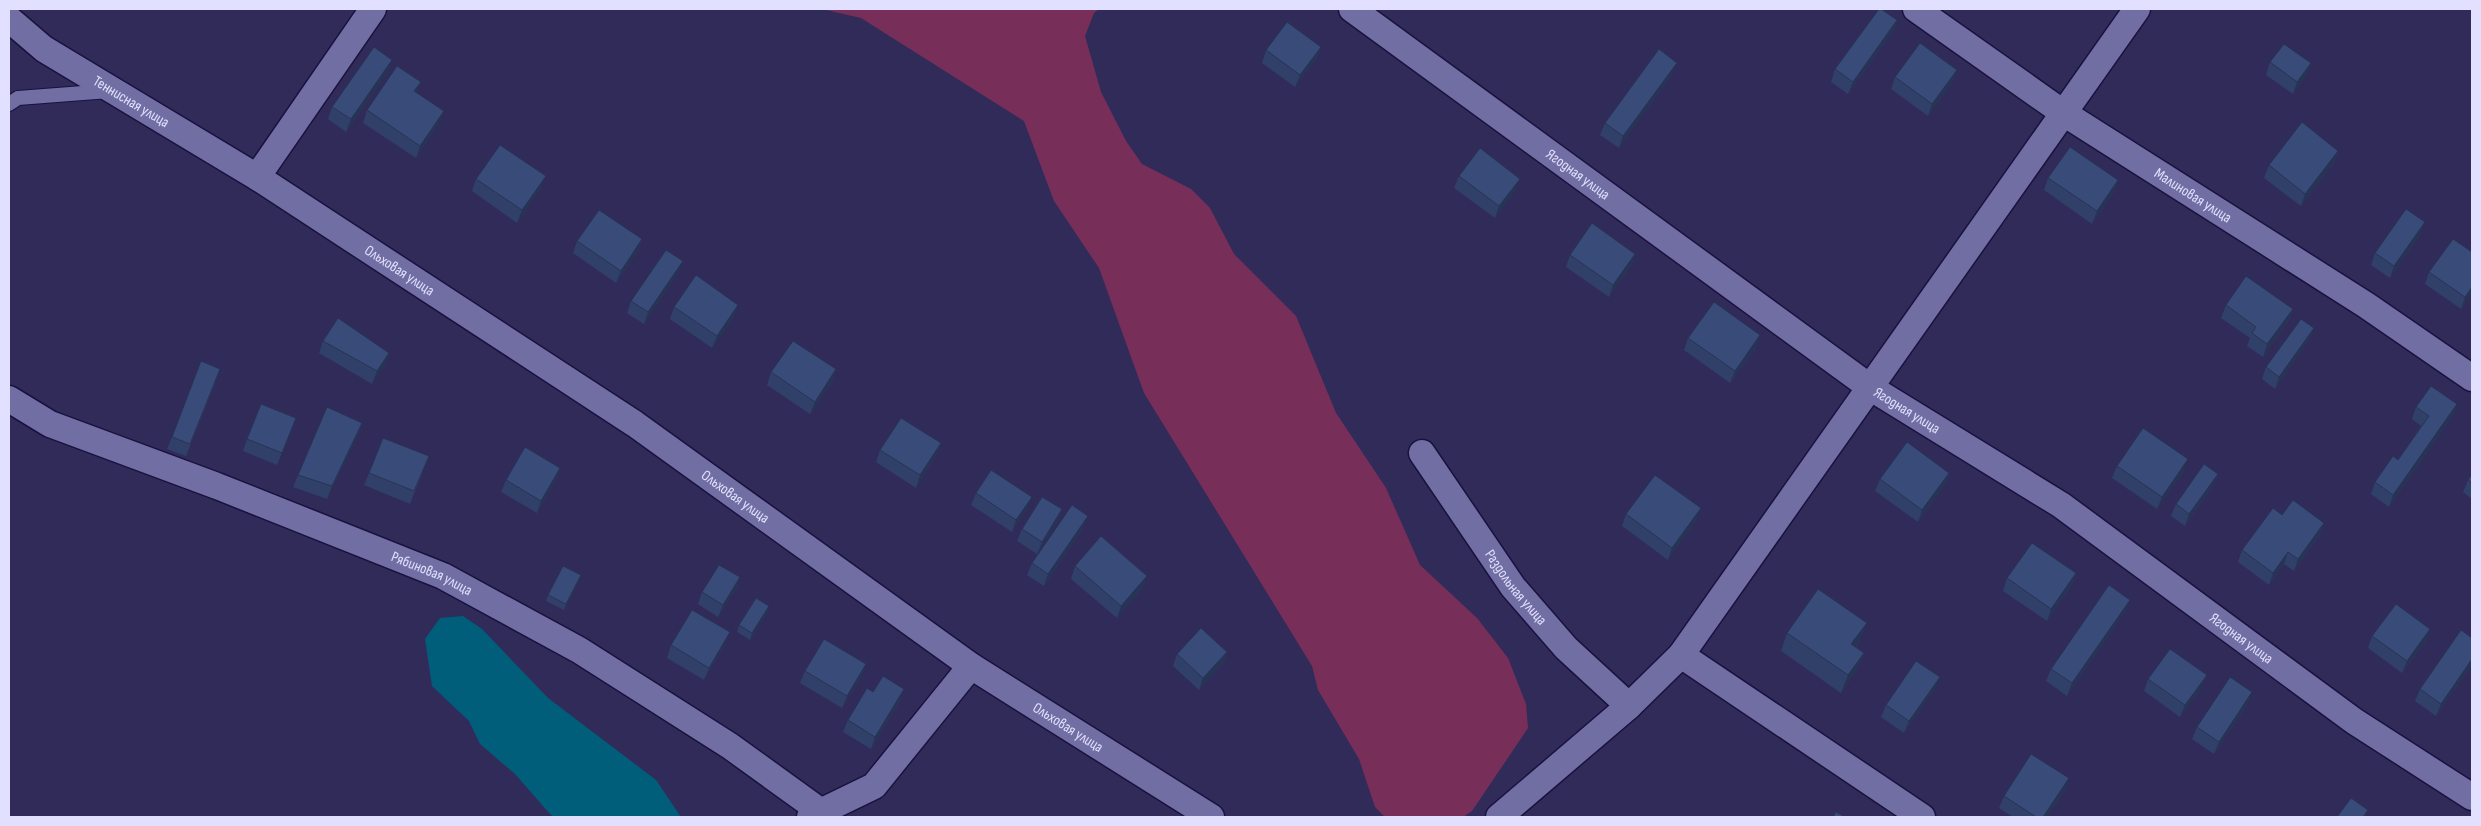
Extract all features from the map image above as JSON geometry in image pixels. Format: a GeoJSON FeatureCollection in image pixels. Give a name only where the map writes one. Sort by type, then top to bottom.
{"type":"FeatureCollection","features":[{"type":"Feature","properties":{"kind":"street"},"geometry":{"type":"LineString","coordinates":[[257,177],[373,9]]}},
{"type":"Feature","properties":{"kind":"street","name":"Ягодная улица"},"geometry":{"type":"LineString","coordinates":[[1352,9],[1871,388],[2061,504],[2354,721],[2472,797]]}},
{"type":"Feature","properties":{"kind":"street","name":"Малиновая улица"},"geometry":{"type":"LineString","coordinates":[[1916,9],[2062,112],[2366,305],[2472,378]]}},
{"type":"Feature","properties":{"kind":"street"},"geometry":{"type":"LineString","coordinates":[[1499,817],[1629,706],[1681,655],[1871,388],[2062,112],[2137,9]]}},
{"type":"Feature","properties":{"kind":"street","name":"Теннисная улица"},"geometry":{"type":"LineString","coordinates":[[9,19],[44,49],[257,177]]}},
{"type":"Feature","properties":{"kind":"street","name":"Ольховая улица"},"geometry":{"type":"LineString","coordinates":[[257,177],[635,424],[971,666],[1211,817]]}},
{"type":"Feature","properties":{"kind":"street","name":"Рябиновая улица"},"geometry":{"type":"LineString","coordinates":[[9,399],[50,424],[217,486],[443,576],[579,650],[730,746],[815,814]]}},
{"type":"Feature","properties":{"kind":"street","name":"Раздольная улица"},"geometry":{"type":"LineString","coordinates":[[1422,452],[1513,587],[1566,648],[1629,706]]}},
{"type":"Feature","properties":{"kind":"street"},"geometry":{"type":"LineString","coordinates":[[1681,655],[1922,817]]}},
{"type":"Feature","properties":{"kind":"street"},"geometry":{"type":"LineString","coordinates":[[815,814],[874,786],[971,666]]}},
{"type":"Feature","properties":{"kind":"lane"},"geometry":{"type":"LineString","coordinates":[[9,104],[18,98],[111,91]]}},
{"type":"Feature","properties":{"kind":"shaded area"},"geometry":{"type":"Polygon","coordinates":[[[822,9],[1099,9],[1094,13],[1085,36],[1101,92],[1126,141],[1142,164],[1191,189],[1210,208],[1234,254],[1296,316],[1336,413],[1386,488],[1420,565],[1477,618],[1508,658],[1526,704],[1528,728],[1472,811],[1463,817],[1385,817],[1375,807],[1359,759],[1318,690],[1312,666],[1144,393],[1099,268],[1054,201],[1024,121],[861,18],[822,9]]]}},
{"type":"Feature","properties":{"kind":"water"},"geometry":{"type":"Polygon","coordinates":[[[463,616],[482,629],[548,698],[656,780],[681,817],[554,817],[550,814],[515,774],[480,744],[469,721],[432,686],[425,639],[440,618],[463,616]]]}},
{"type":"Feature","properties":{"kind":"building"},"geometry":{"type":"Polygon","coordinates":[[[1879,9],[1897,20],[1853,82],[1835,69],[1879,9]]]}},
{"type":"Feature","properties":{"kind":"building"},"geometry":{"type":"Polygon","coordinates":[[[1287,22],[1321,47],[1300,75],[1266,50],[1287,22]]]}},
{"type":"Feature","properties":{"kind":"building"},"geometry":{"type":"Polygon","coordinates":[[[1920,43],[1957,70],[1932,104],[1895,77],[1920,43]]]}},
{"type":"Feature","properties":{"kind":"building"},"geometry":{"type":"Polygon","coordinates":[[[2284,44],[2311,63],[2297,82],[2270,62],[2284,44]]]}},
{"type":"Feature","properties":{"kind":"building"},"geometry":{"type":"Polygon","coordinates":[[[374,47],[392,60],[351,119],[332,107],[374,47]]]}},
{"type":"Feature","properties":{"kind":"building"},"geometry":{"type":"Polygon","coordinates":[[[1659,49],[1677,63],[1623,136],[1605,123],[1659,49]]]}},
{"type":"Feature","properties":{"kind":"building"},"geometry":{"type":"Polygon","coordinates":[[[397,66],[421,82],[414,91],[444,111],[420,146],[367,110],[397,66]]]}},
{"type":"Feature","properties":{"kind":"building"},"geometry":{"type":"Polygon","coordinates":[[[2302,122],[2338,151],[2305,194],[2269,165],[2302,122]]]}},
{"type":"Feature","properties":{"kind":"building"},"geometry":{"type":"Polygon","coordinates":[[[500,145],[546,176],[522,210],[476,179],[500,145]]]}},
{"type":"Feature","properties":{"kind":"building"},"geometry":{"type":"Polygon","coordinates":[[[2070,147],[2118,180],[2097,211],[2048,178],[2070,147]]]}},
{"type":"Feature","properties":{"kind":"building"},"geometry":{"type":"Polygon","coordinates":[[[1480,148],[1520,179],[1499,206],[1459,176],[1480,148]]]}},
{"type":"Feature","properties":{"kind":"building"},"geometry":{"type":"Polygon","coordinates":[[[2406,209],[2425,222],[2394,266],[2375,253],[2406,209]]]}},
{"type":"Feature","properties":{"kind":"building"},"geometry":{"type":"Polygon","coordinates":[[[599,210],[642,239],[621,271],[577,241],[599,210]]]}},
{"type":"Feature","properties":{"kind":"building"},"geometry":{"type":"Polygon","coordinates":[[[1592,223],[1635,254],[1613,285],[1570,255],[1592,223]]]}},
{"type":"Feature","properties":{"kind":"building"},"geometry":{"type":"Polygon","coordinates":[[[2453,239],[2472,252],[2472,287],[2465,297],[2429,272],[2453,239]]]}},
{"type":"Feature","properties":{"kind":"building"},"geometry":{"type":"Polygon","coordinates":[[[666,250],[683,261],[648,312],[631,301],[666,250]]]}},
{"type":"Feature","properties":{"kind":"building"},"geometry":{"type":"Polygon","coordinates":[[[696,275],[738,305],[717,336],[674,307],[696,275]]]}},
{"type":"Feature","properties":{"kind":"building"},"geometry":{"type":"Polygon","coordinates":[[[2246,276],[2293,309],[2267,344],[2252,333],[2256,327],[2226,305],[2246,276]]]}},
{"type":"Feature","properties":{"kind":"building"},"geometry":{"type":"Polygon","coordinates":[[[1714,302],[1760,335],[1735,371],[1688,338],[1714,302]]]}},
{"type":"Feature","properties":{"kind":"building"},"geometry":{"type":"Polygon","coordinates":[[[338,318],[389,353],[377,371],[323,341],[338,318]]]}},
{"type":"Feature","properties":{"kind":"building"},"geometry":{"type":"Polygon","coordinates":[[[2301,319],[2314,328],[2279,377],[2266,367],[2301,319]]]}},
{"type":"Feature","properties":{"kind":"building"},"geometry":{"type":"Polygon","coordinates":[[[793,341],[836,369],[815,402],[771,372],[793,341]]]}},
{"type":"Feature","properties":{"kind":"building"},"geometry":{"type":"Polygon","coordinates":[[[201,361],[220,369],[190,444],[172,437],[201,361]]]}},
{"type":"Feature","properties":{"kind":"building"},"geometry":{"type":"Polygon","coordinates":[[[2431,386],[2457,404],[2393,495],[2375,482],[2393,456],[2398,460],[2429,416],[2416,407],[2431,386]]]}},
{"type":"Feature","properties":{"kind":"building"},"geometry":{"type":"Polygon","coordinates":[[[261,404],[296,418],[282,453],[247,439],[261,404]]]}},
{"type":"Feature","properties":{"kind":"building"},"geometry":{"type":"Polygon","coordinates":[[[327,407],[362,423],[332,486],[298,475],[327,407]]]}},
{"type":"Feature","properties":{"kind":"building"},"geometry":{"type":"Polygon","coordinates":[[[901,418],[941,443],[920,475],[880,450],[901,418]]]}},
{"type":"Feature","properties":{"kind":"building"},"geometry":{"type":"Polygon","coordinates":[[[2143,428],[2188,459],[2162,497],[2117,466],[2143,428]]]}},
{"type":"Feature","properties":{"kind":"building"},"geometry":{"type":"Polygon","coordinates":[[[383,438],[429,456],[414,491],[369,473],[383,438]]]}},
{"type":"Feature","properties":{"kind":"building"},"geometry":{"type":"Polygon","coordinates":[[[1907,442],[1949,473],[1922,510],[1880,479],[1907,442]]]}},
{"type":"Feature","properties":{"kind":"building"},"geometry":{"type":"Polygon","coordinates":[[[525,447],[560,468],[541,501],[506,480],[525,447]]]}},
{"type":"Feature","properties":{"kind":"building"},"geometry":{"type":"Polygon","coordinates":[[[2204,464],[2218,474],[2189,514],[2176,504],[2204,464]]]}},
{"type":"Feature","properties":{"kind":"building"},"geometry":{"type":"Polygon","coordinates":[[[991,470],[1032,497],[1016,520],[976,493],[991,470]]]}},
{"type":"Feature","properties":{"kind":"building"},"geometry":{"type":"Polygon","coordinates":[[[2472,474],[2472,483],[2468,480],[2472,474]]]}},
{"type":"Feature","properties":{"kind":"building"},"geometry":{"type":"Polygon","coordinates":[[[1655,475],[1701,508],[1672,548],[1626,514],[1655,475]]]}},
{"type":"Feature","properties":{"kind":"building"},"geometry":{"type":"Polygon","coordinates":[[[1042,497],[1062,509],[1042,542],[1022,529],[1042,497]]]}},
{"type":"Feature","properties":{"kind":"building"},"geometry":{"type":"Polygon","coordinates":[[[2293,500],[2324,523],[2298,559],[2288,552],[2273,573],[2242,550],[2273,508],[2282,515],[2293,500]]]}},
{"type":"Feature","properties":{"kind":"building"},"geometry":{"type":"Polygon","coordinates":[[[1072,505],[1088,516],[1048,574],[1032,563],[1072,505]]]}},
{"type":"Feature","properties":{"kind":"building"},"geometry":{"type":"Polygon","coordinates":[[[1101,536],[1147,576],[1121,606],[1075,566],[1101,536]]]}},
{"type":"Feature","properties":{"kind":"building"},"geometry":{"type":"Polygon","coordinates":[[[2032,543],[2076,573],[2051,609],[2007,578],[2032,543]]]}},
{"type":"Feature","properties":{"kind":"building"},"geometry":{"type":"Polygon","coordinates":[[[719,565],[740,577],[723,605],[702,592],[719,565]]]}},
{"type":"Feature","properties":{"kind":"building"},"geometry":{"type":"Polygon","coordinates":[[[563,566],[581,575],[566,604],[548,595],[563,566]]]}},
{"type":"Feature","properties":{"kind":"building"},"geometry":{"type":"Polygon","coordinates":[[[2109,585],[2130,600],[2072,683],[2051,669],[2109,585]]]}},
{"type":"Feature","properties":{"kind":"building"},"geometry":{"type":"Polygon","coordinates":[[[1818,589],[1867,623],[1851,644],[1864,653],[1848,675],[1787,633],[1818,589]]]}},
{"type":"Feature","properties":{"kind":"building"},"geometry":{"type":"Polygon","coordinates":[[[756,598],[769,606],[752,633],[739,625],[756,598]]]}},
{"type":"Feature","properties":{"kind":"building"},"geometry":{"type":"Polygon","coordinates":[[[2396,604],[2430,629],[2407,661],[2372,636],[2396,604]]]}},
{"type":"Feature","properties":{"kind":"building"},"geometry":{"type":"Polygon","coordinates":[[[692,610],[730,632],[709,668],[671,645],[692,610]]]}},
{"type":"Feature","properties":{"kind":"building"},"geometry":{"type":"Polygon","coordinates":[[[1201,628],[1227,652],[1203,678],[1177,654],[1201,628]]]}},
{"type":"Feature","properties":{"kind":"building"},"geometry":{"type":"Polygon","coordinates":[[[2461,630],[2472,638],[2472,659],[2441,704],[2420,689],[2461,630]]]}},
{"type":"Feature","properties":{"kind":"building"},"geometry":{"type":"Polygon","coordinates":[[[824,639],[866,664],[847,696],[805,671],[824,639]]]}},
{"type":"Feature","properties":{"kind":"building"},"geometry":{"type":"Polygon","coordinates":[[[2170,649],[2207,675],[2185,705],[2148,679],[2170,649]]]}},
{"type":"Feature","properties":{"kind":"building"},"geometry":{"type":"Polygon","coordinates":[[[1916,661],[1940,677],[1909,721],[1886,705],[1916,661]]]}},
{"type":"Feature","properties":{"kind":"building"},"geometry":{"type":"Polygon","coordinates":[[[883,676],[904,689],[875,737],[848,720],[867,688],[873,692],[883,676]]]}},
{"type":"Feature","properties":{"kind":"building"},"geometry":{"type":"Polygon","coordinates":[[[2230,677],[2252,692],[2219,742],[2197,727],[2230,677]]]}},
{"type":"Feature","properties":{"kind":"building"},"geometry":{"type":"Polygon","coordinates":[[[2031,754],[2069,778],[2043,817],[2036,817],[2004,796],[2031,754]]]}},
{"type":"Feature","properties":{"kind":"building"},"geometry":{"type":"Polygon","coordinates":[[[2351,798],[2368,810],[2363,817],[2337,817],[2351,798]]]}},
{"type":"Feature","properties":{"kind":"building"},"geometry":{"type":"Polygon","coordinates":[[[1836,812],[1845,817],[1833,817],[1836,812]]]}}]}
